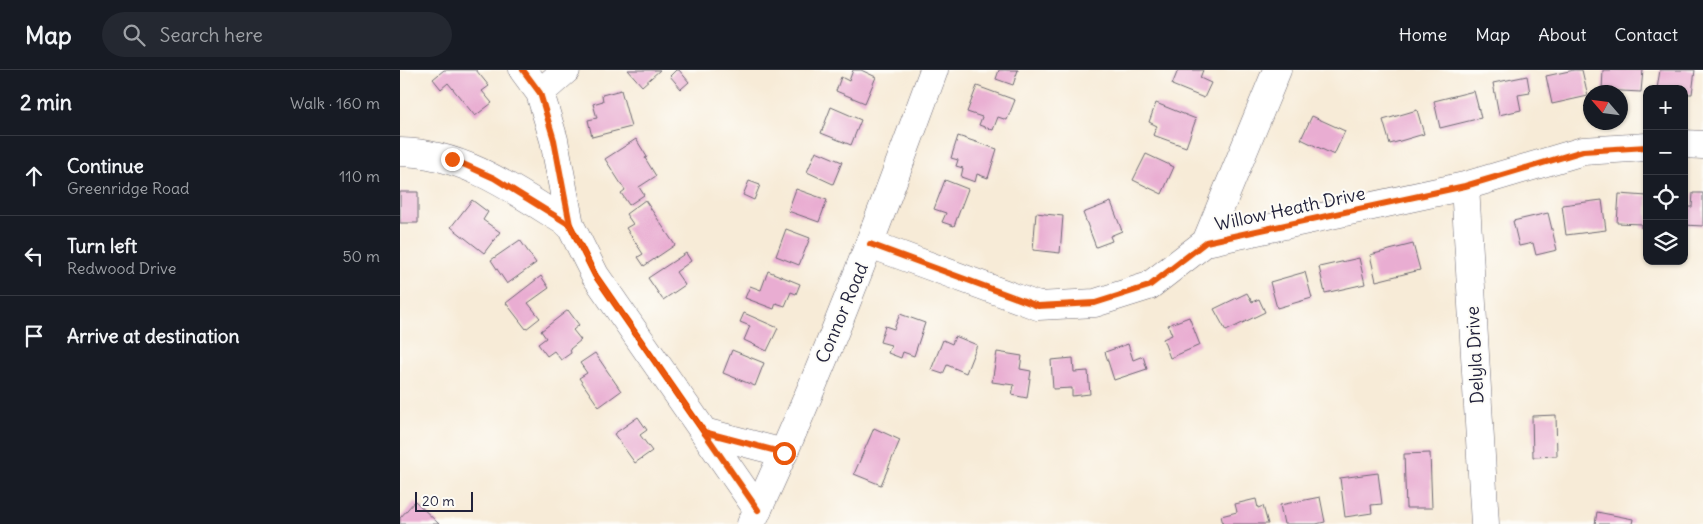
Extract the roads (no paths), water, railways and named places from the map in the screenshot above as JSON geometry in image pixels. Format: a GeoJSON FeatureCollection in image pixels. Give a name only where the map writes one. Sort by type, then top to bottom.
{"type":"FeatureCollection","features":[{"type":"Feature","properties":{"kind":"street"},"geometry":{"type":"LineString","coordinates":[[523,70],[540,93],[554,140],[570,225],[595,275],[704,432],[754,517]]}},
{"type":"Feature","properties":{"kind":"street"},"geometry":{"type":"LineString","coordinates":[[540,93],[566,70]]}},
{"type":"Feature","properties":{"kind":"street","name":"Connor Road"},"geometry":{"type":"LineString","coordinates":[[754,517],[784,453],[870,244],[934,70]]}},
{"type":"Feature","properties":{"kind":"street"},"geometry":{"type":"LineString","coordinates":[[1206,242],[1277,70]]}},
{"type":"Feature","properties":{"kind":"street"},"geometry":{"type":"LineString","coordinates":[[1688,144],[1703,145]]}},
{"type":"Feature","properties":{"kind":"street","name":"Willow Heath Drive"},"geometry":{"type":"LineString","coordinates":[[870,244],[1038,306],[1095,303],[1149,286],[1206,242],[1465,186],[1583,151],[1643,147]]}},
{"type":"Feature","properties":{"kind":"street"},"geometry":{"type":"LineString","coordinates":[[400,152],[452,159],[494,178],[570,225]]}},
{"type":"Feature","properties":{"kind":"street","name":"Delyla Drive"},"geometry":{"type":"LineString","coordinates":[[1465,186],[1485,524]]}},
{"type":"Feature","properties":{"kind":"street"},"geometry":{"type":"LineString","coordinates":[[704,432],[784,453]]}}]}
